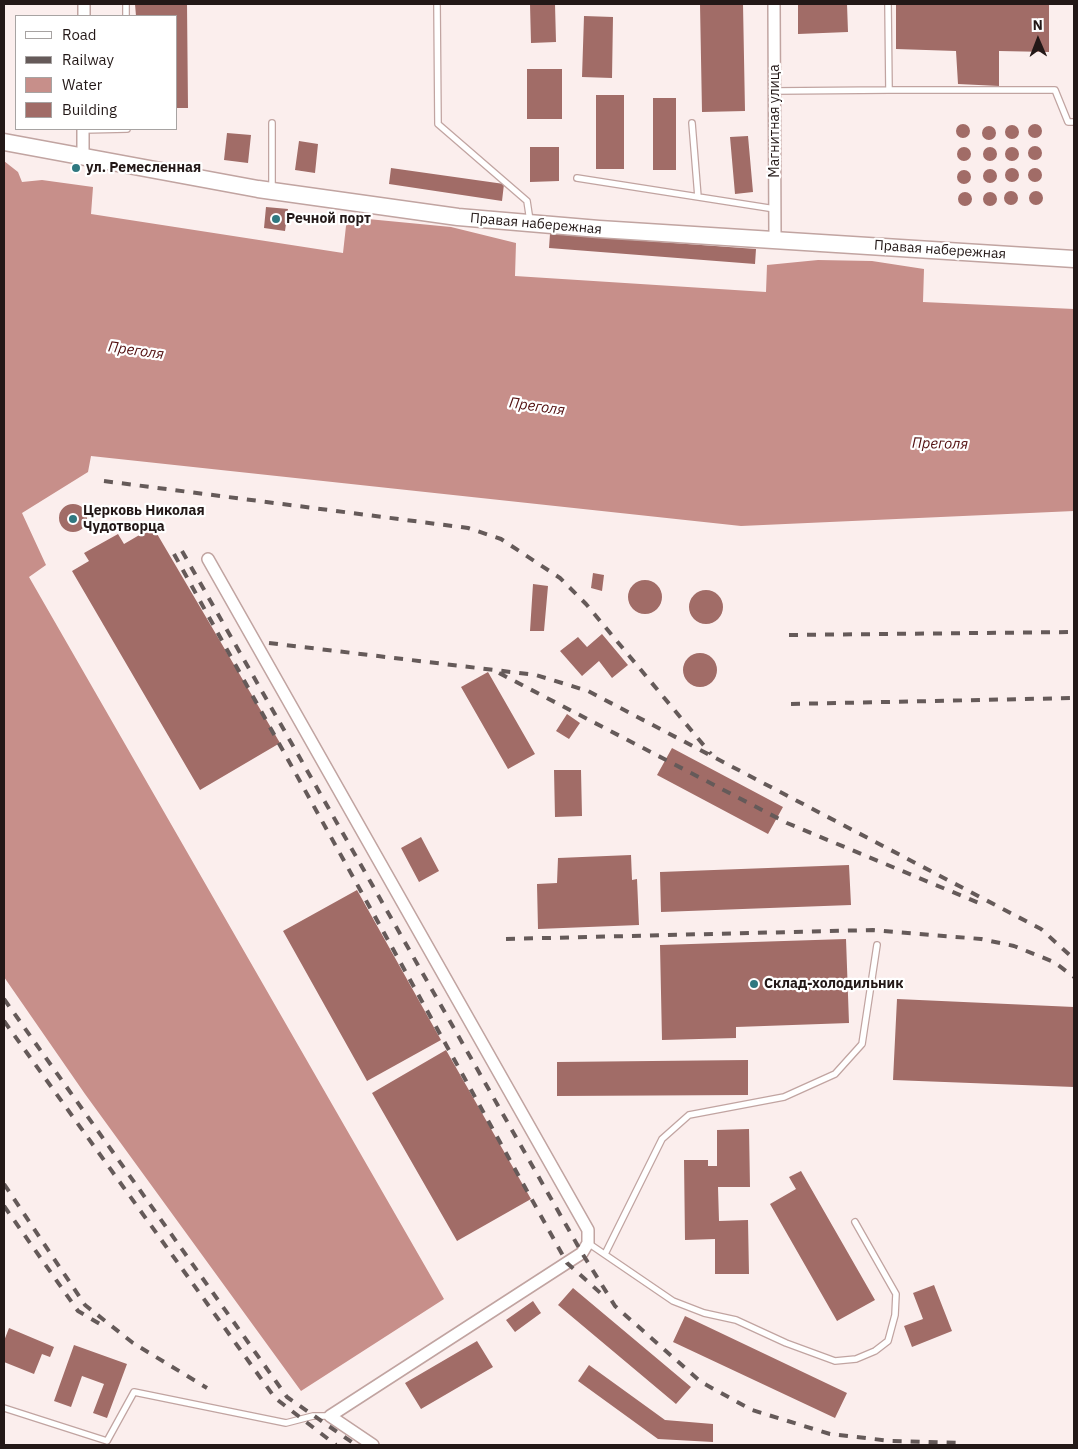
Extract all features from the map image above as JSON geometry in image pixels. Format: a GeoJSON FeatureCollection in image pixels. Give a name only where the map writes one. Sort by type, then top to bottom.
{"type":"FeatureCollection","features":[{"type":"Feature","properties":{"kind":"main road","name":"Правая набережная"},"geometry":{"type":"LineString","coordinates":[[4,142],[83,158],[272,191],[458,217],[599,230],[775,239],[1074,259]]}},
{"type":"Feature","properties":{"kind":"street","name":"Магнитная улица"},"geometry":{"type":"LineString","coordinates":[[774,4],[775,239]]}},
{"type":"Feature","properties":{"kind":"street"},"geometry":{"type":"LineString","coordinates":[[83,130],[83,158]]}},
{"type":"Feature","properties":{"kind":"street"},"geometry":{"type":"LineString","coordinates":[[208,559],[588,1230],[588,1243],[582,1253],[330,1416],[373,1445]]}},
{"type":"Feature","properties":{"kind":"lane"},"geometry":{"type":"LineString","coordinates":[[437,4],[438,124],[527,200],[530,223]]}},
{"type":"Feature","properties":{"kind":"lane"},"geometry":{"type":"LineString","coordinates":[[888,4],[889,90]]}},
{"type":"Feature","properties":{"kind":"lane"},"geometry":{"type":"LineString","coordinates":[[775,91],[1056,90],[1068,122],[1074,122]]}},
{"type":"Feature","properties":{"kind":"lane"},"geometry":{"type":"LineString","coordinates":[[272,123],[272,191]]}},
{"type":"Feature","properties":{"kind":"lane"},"geometry":{"type":"LineString","coordinates":[[692,123],[698,197]]}},
{"type":"Feature","properties":{"kind":"lane"},"geometry":{"type":"LineString","coordinates":[[577,178],[775,209]]}},
{"type":"Feature","properties":{"kind":"lane"},"geometry":{"type":"LineString","coordinates":[[605,1254],[662,1138],[689,1115],[784,1097],[836,1074],[862,1044],[877,945]]}},
{"type":"Feature","properties":{"kind":"lane"},"geometry":{"type":"LineString","coordinates":[[588,1243],[673,1301],[704,1313],[736,1320],[786,1343],[835,1361],[856,1359],[875,1351],[888,1341],[895,1315],[896,1294],[855,1222]]}},
{"type":"Feature","properties":{"kind":"lane"},"geometry":{"type":"LineString","coordinates":[[4,1408],[107,1441],[134,1392],[286,1423],[312,1416],[330,1416]]}},
{"type":"Feature","properties":{"kind":"water","name":"Преголя"},"geometry":{"type":"Polygon","coordinates":[[[4,161],[18,172],[22,182],[42,180],[93,187],[91,214],[343,253],[347,217],[451,227],[516,243],[515,276],[766,292],[767,265],[818,260],[872,261],[924,269],[923,302],[1074,309],[1074,511],[741,526],[91,456],[88,472],[22,513],[46,565],[29,577],[444,1299],[301,1391],[85,1094],[4,977],[4,161]]]}},
{"type":"Feature","properties":{"kind":"building"},"geometry":{"type":"Polygon","coordinates":[[[135,4],[187,4],[188,108],[178,108],[178,15],[136,15],[135,4]]]}},
{"type":"Feature","properties":{"kind":"building"},"geometry":{"type":"Polygon","coordinates":[[[530,4],[555,4],[556,42],[531,43],[530,4]]]}},
{"type":"Feature","properties":{"kind":"building"},"geometry":{"type":"Polygon","coordinates":[[[700,4],[743,4],[745,111],[702,112],[700,4]]]}},
{"type":"Feature","properties":{"kind":"building"},"geometry":{"type":"Polygon","coordinates":[[[798,4],[847,4],[848,32],[798,34],[798,4]]]}},
{"type":"Feature","properties":{"kind":"building"},"geometry":{"type":"Polygon","coordinates":[[[896,4],[1049,4],[1049,52],[999,51],[999,86],[958,84],[956,51],[896,49],[896,4]]]}},
{"type":"Feature","properties":{"kind":"building"},"geometry":{"type":"Polygon","coordinates":[[[584,16],[613,17],[612,78],[582,77],[584,16]]]}},
{"type":"Feature","properties":{"kind":"building"},"geometry":{"type":"Polygon","coordinates":[[[527,69],[562,69],[562,119],[527,119],[527,69]]]}},
{"type":"Feature","properties":{"kind":"building"},"geometry":{"type":"Polygon","coordinates":[[[596,95],[624,95],[624,169],[596,169],[596,95]]]}},
{"type":"Feature","properties":{"kind":"building"},"geometry":{"type":"Polygon","coordinates":[[[653,98],[676,98],[676,170],[653,170],[653,98]]]}},
{"type":"Feature","properties":{"kind":"building"},"geometry":{"type":"Polygon","coordinates":[[[963,124],[968,126],[970,131],[968,136],[963,138],[958,136],[956,131],[958,126],[963,124]]]}},
{"type":"Feature","properties":{"kind":"building"},"geometry":{"type":"Polygon","coordinates":[[[1035,124],[1040,126],[1042,131],[1040,136],[1035,138],[1030,136],[1028,131],[1030,126],[1035,124]]]}},
{"type":"Feature","properties":{"kind":"building"},"geometry":{"type":"Polygon","coordinates":[[[1012,125],[1017,127],[1019,132],[1017,137],[1012,139],[1007,137],[1005,132],[1007,127],[1012,125]]]}},
{"type":"Feature","properties":{"kind":"building"},"geometry":{"type":"Polygon","coordinates":[[[989,126],[994,128],[996,133],[994,138],[989,140],[984,138],[982,133],[984,128],[989,126]]]}},
{"type":"Feature","properties":{"kind":"building"},"geometry":{"type":"Polygon","coordinates":[[[227,133],[251,135],[248,163],[224,160],[227,133]]]}},
{"type":"Feature","properties":{"kind":"building"},"geometry":{"type":"Polygon","coordinates":[[[748,136],[753,192],[735,194],[730,137],[748,136]]]}},
{"type":"Feature","properties":{"kind":"building"},"geometry":{"type":"Polygon","coordinates":[[[299,141],[318,144],[315,173],[295,170],[299,141]]]}},
{"type":"Feature","properties":{"kind":"building"},"geometry":{"type":"Polygon","coordinates":[[[1035,146],[1040,148],[1042,153],[1040,158],[1035,160],[1030,158],[1028,153],[1030,148],[1035,146]]]}},
{"type":"Feature","properties":{"kind":"building"},"geometry":{"type":"Polygon","coordinates":[[[530,147],[559,147],[559,181],[530,182],[530,147]]]}},
{"type":"Feature","properties":{"kind":"building"},"geometry":{"type":"Polygon","coordinates":[[[964,147],[969,149],[971,154],[969,159],[964,161],[959,159],[957,154],[959,149],[964,147]]]}},
{"type":"Feature","properties":{"kind":"building"},"geometry":{"type":"Polygon","coordinates":[[[990,147],[995,149],[997,154],[995,159],[990,161],[985,159],[983,154],[985,149],[990,147]]]}},
{"type":"Feature","properties":{"kind":"building"},"geometry":{"type":"Polygon","coordinates":[[[1012,147],[1017,149],[1019,154],[1017,159],[1012,161],[1007,159],[1005,154],[1007,149],[1012,147]]]}},
{"type":"Feature","properties":{"kind":"building"},"geometry":{"type":"Polygon","coordinates":[[[391,168],[504,184],[502,201],[389,184],[391,168]]]}},
{"type":"Feature","properties":{"kind":"building"},"geometry":{"type":"Polygon","coordinates":[[[1012,168],[1017,170],[1019,175],[1017,180],[1012,182],[1007,180],[1005,175],[1007,170],[1012,168]]]}},
{"type":"Feature","properties":{"kind":"building"},"geometry":{"type":"Polygon","coordinates":[[[1035,168],[1040,170],[1042,175],[1040,180],[1035,182],[1030,180],[1028,175],[1030,170],[1035,168]]]}},
{"type":"Feature","properties":{"kind":"building"},"geometry":{"type":"Polygon","coordinates":[[[990,169],[995,171],[997,176],[995,181],[990,183],[985,181],[983,176],[985,171],[990,169]]]}},
{"type":"Feature","properties":{"kind":"building"},"geometry":{"type":"Polygon","coordinates":[[[964,170],[969,172],[971,177],[969,182],[964,184],[959,182],[957,177],[959,172],[964,170]]]}},
{"type":"Feature","properties":{"kind":"building"},"geometry":{"type":"Polygon","coordinates":[[[1011,191],[1016,193],[1018,198],[1016,203],[1011,205],[1006,203],[1004,198],[1006,193],[1011,191]]]}},
{"type":"Feature","properties":{"kind":"building"},"geometry":{"type":"Polygon","coordinates":[[[1036,191],[1041,193],[1043,198],[1041,203],[1036,205],[1031,203],[1029,198],[1031,193],[1036,191]]]}},
{"type":"Feature","properties":{"kind":"building"},"geometry":{"type":"Polygon","coordinates":[[[965,192],[970,194],[972,199],[970,204],[965,206],[960,204],[958,199],[960,194],[965,192]]]}},
{"type":"Feature","properties":{"kind":"building"},"geometry":{"type":"Polygon","coordinates":[[[990,192],[995,194],[997,199],[995,204],[990,206],[985,204],[983,199],[985,194],[990,192]]]}},
{"type":"Feature","properties":{"kind":"building","name":"Речной порт"},"geometry":{"type":"Polygon","coordinates":[[[266,207],[288,209],[285,231],[264,228],[266,207]]]}},
{"type":"Feature","properties":{"kind":"building"},"geometry":{"type":"Polygon","coordinates":[[[550,234],[756,249],[755,264],[549,248],[550,234]]]}},
{"type":"Feature","properties":{"kind":"building","name":"Церковь Николая Чудотворца"},"geometry":{"type":"Polygon","coordinates":[[[73,504],[83,508],[87,518],[83,528],[73,532],[63,528],[59,518],[63,508],[73,504]]]}},
{"type":"Feature","properties":{"kind":"building"},"geometry":{"type":"Polygon","coordinates":[[[153,527],[280,743],[200,790],[72,571],[89,561],[84,553],[118,534],[124,544],[153,527]]]}},
{"type":"Feature","properties":{"kind":"building"},"geometry":{"type":"Polygon","coordinates":[[[593,573],[604,575],[602,591],[591,588],[593,573]]]}},
{"type":"Feature","properties":{"kind":"building"},"geometry":{"type":"Polygon","coordinates":[[[645,580],[652,581],[657,585],[661,590],[661,604],[657,609],[652,613],[645,614],[638,613],[633,609],[629,604],[628,597],[629,590],[633,585],[638,581],[645,580]]]}},
{"type":"Feature","properties":{"kind":"building"},"geometry":{"type":"Polygon","coordinates":[[[533,584],[548,586],[544,631],[530,631],[533,584]]]}},
{"type":"Feature","properties":{"kind":"building"},"geometry":{"type":"Polygon","coordinates":[[[706,590],[713,591],[718,595],[722,600],[722,614],[718,619],[713,623],[706,624],[699,623],[694,619],[690,614],[689,607],[690,600],[694,595],[699,591],[706,590]]]}},
{"type":"Feature","properties":{"kind":"building"},"geometry":{"type":"Polygon","coordinates":[[[602,634],[628,665],[612,678],[599,661],[582,676],[560,651],[578,637],[587,647],[602,634]]]}},
{"type":"Feature","properties":{"kind":"building"},"geometry":{"type":"Polygon","coordinates":[[[700,653],[707,654],[712,658],[716,663],[716,677],[712,682],[707,686],[700,687],[693,686],[688,682],[684,677],[683,670],[684,663],[688,658],[693,654],[700,653]]]}},
{"type":"Feature","properties":{"kind":"building"},"geometry":{"type":"Polygon","coordinates":[[[488,672],[535,754],[508,769],[461,687],[488,672]]]}},
{"type":"Feature","properties":{"kind":"building"},"geometry":{"type":"Polygon","coordinates":[[[567,714],[580,723],[569,739],[556,731],[567,714]]]}},
{"type":"Feature","properties":{"kind":"building"},"geometry":{"type":"Polygon","coordinates":[[[672,748],[783,807],[768,834],[657,775],[672,748]]]}},
{"type":"Feature","properties":{"kind":"building"},"geometry":{"type":"Polygon","coordinates":[[[554,770],[581,770],[582,816],[555,817],[554,770]]]}},
{"type":"Feature","properties":{"kind":"building"},"geometry":{"type":"Polygon","coordinates":[[[421,837],[439,871],[419,882],[401,848],[421,837]]]}},
{"type":"Feature","properties":{"kind":"building"},"geometry":{"type":"Polygon","coordinates":[[[631,855],[632,880],[637,879],[639,925],[538,929],[537,884],[557,883],[558,858],[631,855]]]}},
{"type":"Feature","properties":{"kind":"building"},"geometry":{"type":"Polygon","coordinates":[[[849,865],[851,905],[661,912],[660,872],[849,865]]]}},
{"type":"Feature","properties":{"kind":"building"},"geometry":{"type":"Polygon","coordinates":[[[357,890],[441,1040],[367,1081],[283,931],[357,890]]]}},
{"type":"Feature","properties":{"kind":"building","name":"Склад-холодильник"},"geometry":{"type":"Polygon","coordinates":[[[846,939],[849,1023],[736,1027],[736,1038],[662,1040],[660,945],[846,939]]]}},
{"type":"Feature","properties":{"kind":"building","name":"Склад-холодильник"},"geometry":{"type":"Polygon","coordinates":[[[897,999],[1074,1007],[1074,1087],[893,1080],[897,999]]]}},
{"type":"Feature","properties":{"kind":"building"},"geometry":{"type":"Polygon","coordinates":[[[446,1050],[531,1199],[457,1241],[372,1093],[446,1050]]]}},
{"type":"Feature","properties":{"kind":"building"},"geometry":{"type":"Polygon","coordinates":[[[748,1060],[748,1095],[557,1096],[557,1062],[748,1060]]]}},
{"type":"Feature","properties":{"kind":"building"},"geometry":{"type":"Polygon","coordinates":[[[749,1129],[750,1187],[718,1187],[719,1221],[748,1220],[749,1274],[715,1274],[715,1239],[685,1240],[684,1160],[708,1160],[708,1166],[717,1166],[717,1130],[749,1129]]]}},
{"type":"Feature","properties":{"kind":"building"},"geometry":{"type":"Polygon","coordinates":[[[801,1171],[875,1300],[837,1321],[770,1204],[796,1189],[789,1177],[801,1171]]]}},
{"type":"Feature","properties":{"kind":"building"},"geometry":{"type":"Polygon","coordinates":[[[934,1285],[952,1331],[912,1347],[904,1326],[923,1319],[913,1293],[934,1285]]]}},
{"type":"Feature","properties":{"kind":"building"},"geometry":{"type":"Polygon","coordinates":[[[573,1288],[691,1387],[676,1404],[558,1305],[573,1288]]]}},
{"type":"Feature","properties":{"kind":"building"},"geometry":{"type":"Polygon","coordinates":[[[533,1301],[541,1313],[515,1332],[506,1320],[533,1301]]]}},
{"type":"Feature","properties":{"kind":"building"},"geometry":{"type":"Polygon","coordinates":[[[685,1316],[847,1393],[835,1418],[673,1342],[685,1316]]]}},
{"type":"Feature","properties":{"kind":"building"},"geometry":{"type":"Polygon","coordinates":[[[9,1328],[54,1347],[50,1357],[42,1354],[34,1374],[4,1362],[4,1341],[9,1328]]]}},
{"type":"Feature","properties":{"kind":"building"},"geometry":{"type":"Polygon","coordinates":[[[477,1341],[493,1367],[421,1409],[405,1383],[477,1341]]]}},
{"type":"Feature","properties":{"kind":"building"},"geometry":{"type":"Polygon","coordinates":[[[74,1345],[127,1364],[107,1418],[93,1413],[104,1384],[82,1376],[71,1407],[54,1401],[74,1345]]]}},
{"type":"Feature","properties":{"kind":"building"},"geometry":{"type":"Polygon","coordinates":[[[589,1365],[665,1420],[713,1424],[713,1442],[658,1439],[578,1381],[589,1365]]]}},
{"type":"Feature","properties":{"kind":"railway"},"geometry":{"type":"LineString","coordinates":[[104,481],[468,528],[501,539],[560,578],[586,604],[711,754]]}},
{"type":"Feature","properties":{"kind":"railway"},"geometry":{"type":"LineString","coordinates":[[182,551],[582,1253],[615,1306],[701,1382],[752,1410],[830,1434],[891,1441],[960,1443]]}},
{"type":"Feature","properties":{"kind":"railway"},"geometry":{"type":"LineString","coordinates":[[174,554],[567,1263],[606,1298]]}},
{"type":"Feature","properties":{"kind":"railway"},"geometry":{"type":"LineString","coordinates":[[789,635],[1074,632]]}},
{"type":"Feature","properties":{"kind":"railway"},"geometry":{"type":"LineString","coordinates":[[269,643],[536,675],[588,691],[1041,929],[1074,959]]}},
{"type":"Feature","properties":{"kind":"railway"},"geometry":{"type":"LineString","coordinates":[[499,673],[787,823],[979,903]]}},
{"type":"Feature","properties":{"kind":"railway"},"geometry":{"type":"LineString","coordinates":[[791,704],[1074,698]]}},
{"type":"Feature","properties":{"kind":"railway"},"geometry":{"type":"LineString","coordinates":[[506,939],[873,930],[981,939],[1014,946],[1054,962],[1074,977]]}},
{"type":"Feature","properties":{"kind":"railway"},"geometry":{"type":"LineString","coordinates":[[4,999],[287,1397],[356,1445]]}},
{"type":"Feature","properties":{"kind":"railway"},"geometry":{"type":"LineString","coordinates":[[4,1021],[275,1398],[336,1445]]}},
{"type":"Feature","properties":{"kind":"railway"},"geometry":{"type":"LineString","coordinates":[[4,1184],[85,1305],[133,1343],[207,1388]]}},
{"type":"Feature","properties":{"kind":"railway"},"geometry":{"type":"LineString","coordinates":[[4,1206],[78,1311],[100,1324]]}},
{"type":"Feature","properties":{"kind":"place","name":"ул. Ремесленная"},"geometry":{"type":"Point","coordinates":[76,168]}},
{"type":"Feature","properties":{"kind":"place","name":"Речной порт"},"geometry":{"type":"Point","coordinates":[276,219]}},
{"type":"Feature","properties":{"kind":"place","name":"Церковь Николая Чудотворца"},"geometry":{"type":"Point","coordinates":[73,519]}},
{"type":"Feature","properties":{"kind":"place","name":"Склад-холодильник"},"geometry":{"type":"Point","coordinates":[754,984]}}]}
